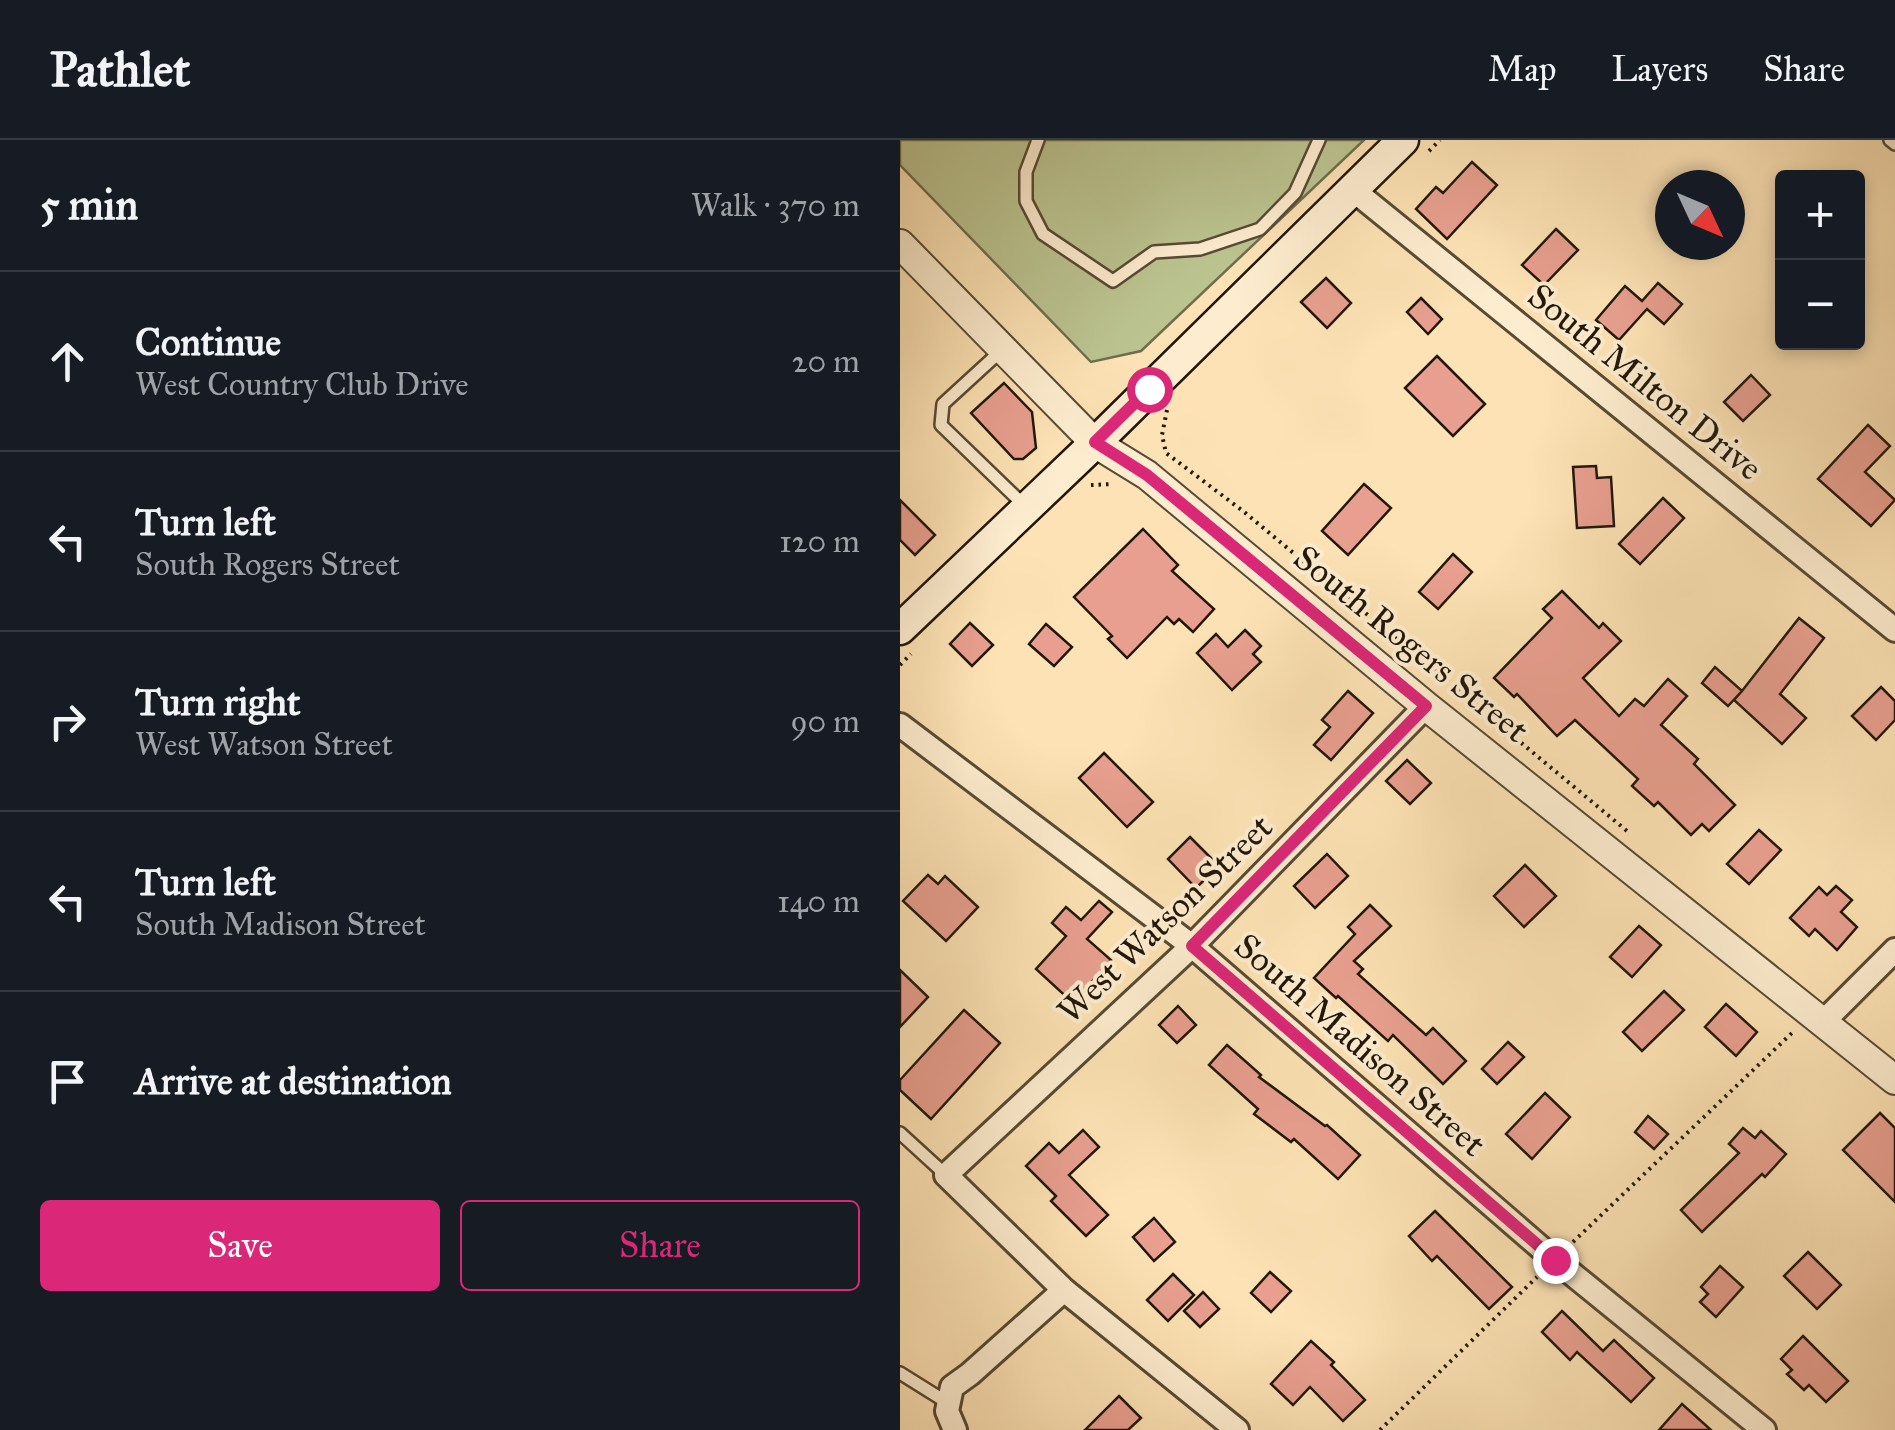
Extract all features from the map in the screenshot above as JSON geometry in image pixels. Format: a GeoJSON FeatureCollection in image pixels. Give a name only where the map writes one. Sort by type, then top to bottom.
{"type":"FeatureCollection","features":[{"type":"Feature","properties":{"kind":"main road"},"geometry":{"type":"LineString","coordinates":[[900,629],[1403,140]]}},
{"type":"Feature","properties":{"kind":"street","name":"South Milton Drive"},"geometry":{"type":"LineString","coordinates":[[1352,189],[1895,630]]}},
{"type":"Feature","properties":{"kind":"street","name":"South Rogers Street"},"geometry":{"type":"LineString","coordinates":[[900,244],[1095,442],[1147,475],[1426,706],[1895,1080]]}},
{"type":"Feature","properties":{"kind":"street","name":"West Watson Street"},"geometry":{"type":"LineString","coordinates":[[946,1176],[1192,946],[1426,706]]}},
{"type":"Feature","properties":{"kind":"street","name":"South Madison Street"},"geometry":{"type":"LineString","coordinates":[[900,725],[1192,946],[1555,1260],[1764,1430]]}},
{"type":"Feature","properties":{"kind":"street"},"geometry":{"type":"LineString","coordinates":[[1813,1015],[1895,950]]}},
{"type":"Feature","properties":{"kind":"street"},"geometry":{"type":"LineString","coordinates":[[946,1176],[1064,1290],[1237,1430]]}},
{"type":"Feature","properties":{"kind":"street"},"geometry":{"type":"LineString","coordinates":[[955,1430],[947,1411],[952,1386],[1064,1290]]}},
{"type":"Feature","properties":{"kind":"lane"},"geometry":{"type":"LineString","coordinates":[[1038,140],[1026,172],[1026,201],[1043,234],[1113,282],[1154,252],[1200,249],[1260,229],[1295,193],[1320,140]]}},
{"type":"Feature","properties":{"kind":"lane"},"geometry":{"type":"LineString","coordinates":[[1003,349],[942,404],[941,425],[1027,508]]}},
{"type":"Feature","properties":{"kind":"lane"},"geometry":{"type":"LineString","coordinates":[[900,1133],[946,1176]]}},
{"type":"Feature","properties":{"kind":"lane"},"geometry":{"type":"LineString","coordinates":[[900,1374],[948,1403]]}},
{"type":"Feature","properties":{"kind":"path"},"geometry":{"type":"LineString","coordinates":[[1168,407],[1162,435],[1166,453],[1243,511],[1626,830]]}},
{"type":"Feature","properties":{"kind":"path"},"geometry":{"type":"LineString","coordinates":[[1380,1430],[1813,1015]]}},
{"type":"Feature","properties":{"kind":"green space"},"geometry":{"type":"Polygon","coordinates":[[[900,140],[1364,140],[1141,351],[1091,362],[900,165],[900,140]]]}},
{"type":"Feature","properties":{"kind":"building"},"geometry":{"type":"Polygon","coordinates":[[[1472,162],[1497,185],[1447,239],[1416,209],[1436,187],[1443,193],[1472,162]]]}},
{"type":"Feature","properties":{"kind":"building"},"geometry":{"type":"Polygon","coordinates":[[[1556,229],[1578,250],[1544,285],[1522,265],[1556,229]]]}},
{"type":"Feature","properties":{"kind":"building"},"geometry":{"type":"Polygon","coordinates":[[[1326,278],[1351,303],[1327,328],[1301,302],[1326,278]]]}},
{"type":"Feature","properties":{"kind":"building"},"geometry":{"type":"Polygon","coordinates":[[[1658,283],[1682,304],[1664,324],[1647,309],[1619,340],[1596,320],[1625,286],[1642,301],[1658,283]]]}},
{"type":"Feature","properties":{"kind":"building"},"geometry":{"type":"Polygon","coordinates":[[[1421,298],[1442,319],[1428,334],[1407,312],[1421,298]]]}},
{"type":"Feature","properties":{"kind":"building"},"geometry":{"type":"Polygon","coordinates":[[[1437,356],[1485,404],[1453,436],[1405,388],[1437,356]]]}},
{"type":"Feature","properties":{"kind":"building"},"geometry":{"type":"Polygon","coordinates":[[[1751,375],[1770,395],[1743,421],[1724,402],[1751,375]]]}},
{"type":"Feature","properties":{"kind":"building"},"geometry":{"type":"Polygon","coordinates":[[[1004,383],[1032,412],[1036,448],[1023,459],[1014,459],[971,413],[1004,383]]]}},
{"type":"Feature","properties":{"kind":"building"},"geometry":{"type":"Polygon","coordinates":[[[1868,425],[1890,446],[1865,472],[1895,500],[1871,526],[1818,479],[1868,425]]]}},
{"type":"Feature","properties":{"kind":"building"},"geometry":{"type":"Polygon","coordinates":[[[1596,466],[1597,478],[1611,477],[1614,526],[1577,528],[1573,467],[1596,466]]]}},
{"type":"Feature","properties":{"kind":"building"},"geometry":{"type":"Polygon","coordinates":[[[1364,484],[1391,508],[1348,555],[1322,531],[1364,484]]]}},
{"type":"Feature","properties":{"kind":"building"},"geometry":{"type":"Polygon","coordinates":[[[1663,498],[1684,518],[1640,564],[1619,544],[1663,498]]]}},
{"type":"Feature","properties":{"kind":"building"},"geometry":{"type":"Polygon","coordinates":[[[900,500],[935,535],[915,555],[900,540],[900,500]]]}},
{"type":"Feature","properties":{"kind":"building"},"geometry":{"type":"Polygon","coordinates":[[[1143,529],[1178,565],[1172,571],[1214,609],[1193,632],[1179,619],[1174,624],[1167,617],[1127,658],[1108,639],[1112,636],[1074,597],[1143,529]]]}},
{"type":"Feature","properties":{"kind":"building"},"geometry":{"type":"Polygon","coordinates":[[[1453,554],[1472,572],[1438,609],[1419,592],[1453,554]]]}},
{"type":"Feature","properties":{"kind":"building"},"geometry":{"type":"Polygon","coordinates":[[[1562,591],[1599,628],[1603,623],[1621,641],[1583,678],[1619,716],[1635,699],[1644,706],[1668,679],[1687,696],[1661,725],[1698,759],[1694,764],[1735,805],[1709,831],[1702,824],[1691,835],[1658,802],[1654,806],[1632,786],[1638,779],[1575,720],[1557,736],[1517,694],[1514,697],[1494,678],[1552,618],[1543,609],[1562,591]]]}},
{"type":"Feature","properties":{"kind":"building"},"geometry":{"type":"Polygon","coordinates":[[[1799,618],[1824,638],[1780,694],[1806,718],[1782,744],[1734,700],[1799,618]]]}},
{"type":"Feature","properties":{"kind":"building"},"geometry":{"type":"Polygon","coordinates":[[[970,623],[993,645],[972,666],[950,644],[970,623]]]}},
{"type":"Feature","properties":{"kind":"building"},"geometry":{"type":"Polygon","coordinates":[[[1046,624],[1072,647],[1054,666],[1029,644],[1046,624]]]}},
{"type":"Feature","properties":{"kind":"building"},"geometry":{"type":"Polygon","coordinates":[[[1245,630],[1261,646],[1253,654],[1261,662],[1232,690],[1197,653],[1216,634],[1228,647],[1245,630]]]}},
{"type":"Feature","properties":{"kind":"building"},"geometry":{"type":"Polygon","coordinates":[[[1715,667],[1742,691],[1728,706],[1702,683],[1715,667]]]}},
{"type":"Feature","properties":{"kind":"building"},"geometry":{"type":"Polygon","coordinates":[[[1881,687],[1895,701],[1895,720],[1876,740],[1852,716],[1881,687]]]}},
{"type":"Feature","properties":{"kind":"building"},"geometry":{"type":"Polygon","coordinates":[[[1348,691],[1373,713],[1331,760],[1314,745],[1330,727],[1322,720],[1348,691]]]}},
{"type":"Feature","properties":{"kind":"building"},"geometry":{"type":"Polygon","coordinates":[[[1104,753],[1153,802],[1127,827],[1079,778],[1104,753]]]}},
{"type":"Feature","properties":{"kind":"building"},"geometry":{"type":"Polygon","coordinates":[[[1407,760],[1431,783],[1410,804],[1386,781],[1407,760]]]}},
{"type":"Feature","properties":{"kind":"building"},"geometry":{"type":"Polygon","coordinates":[[[1759,830],[1781,850],[1749,884],[1727,864],[1759,830]]]}},
{"type":"Feature","properties":{"kind":"building"},"geometry":{"type":"Polygon","coordinates":[[[1190,837],[1219,866],[1196,888],[1168,859],[1190,837]]]}},
{"type":"Feature","properties":{"kind":"building"},"geometry":{"type":"Polygon","coordinates":[[[1327,854],[1348,876],[1315,908],[1294,886],[1327,854]]]}},
{"type":"Feature","properties":{"kind":"building"},"geometry":{"type":"Polygon","coordinates":[[[1525,865],[1556,896],[1524,927],[1494,896],[1525,865]]]}},
{"type":"Feature","properties":{"kind":"building"},"geometry":{"type":"Polygon","coordinates":[[[928,875],[938,884],[945,876],[978,907],[946,941],[903,901],[928,875]]]}},
{"type":"Feature","properties":{"kind":"building"},"geometry":{"type":"Polygon","coordinates":[[[1836,886],[1852,900],[1841,912],[1857,927],[1837,950],[1815,929],[1809,936],[1790,918],[1819,887],[1827,895],[1836,886]]]}},
{"type":"Feature","properties":{"kind":"building"},"geometry":{"type":"Polygon","coordinates":[[[1099,901],[1112,912],[1087,939],[1111,960],[1073,1003],[1036,969],[1066,936],[1052,923],[1066,907],[1081,920],[1099,901]]]}},
{"type":"Feature","properties":{"kind":"building"},"geometry":{"type":"Polygon","coordinates":[[[1370,905],[1391,926],[1354,961],[1363,969],[1358,974],[1426,1035],[1433,1028],[1466,1061],[1443,1084],[1393,1035],[1388,1041],[1314,978],[1355,934],[1348,927],[1370,905]]]}},
{"type":"Feature","properties":{"kind":"building"},"geometry":{"type":"Polygon","coordinates":[[[1639,926],[1661,945],[1632,977],[1610,957],[1639,926]]]}},
{"type":"Feature","properties":{"kind":"building"},"geometry":{"type":"Polygon","coordinates":[[[900,970],[928,997],[900,1027],[900,970]]]}},
{"type":"Feature","properties":{"kind":"building"},"geometry":{"type":"Polygon","coordinates":[[[1664,991],[1684,1010],[1642,1051],[1623,1032],[1664,991]]]}},
{"type":"Feature","properties":{"kind":"building"},"geometry":{"type":"Polygon","coordinates":[[[1726,1004],[1757,1032],[1736,1056],[1705,1027],[1726,1004]]]}},
{"type":"Feature","properties":{"kind":"building"},"geometry":{"type":"Polygon","coordinates":[[[1178,1006],[1196,1025],[1177,1043],[1159,1025],[1178,1006]]]}},
{"type":"Feature","properties":{"kind":"building"},"geometry":{"type":"Polygon","coordinates":[[[964,1010],[1000,1043],[931,1119],[900,1090],[900,1080],[964,1010]]]}},
{"type":"Feature","properties":{"kind":"building"},"geometry":{"type":"Polygon","coordinates":[[[1508,1042],[1524,1057],[1497,1084],[1482,1069],[1508,1042]]]}},
{"type":"Feature","properties":{"kind":"building"},"geometry":{"type":"Polygon","coordinates":[[[1227,1045],[1259,1077],[1327,1125],[1360,1155],[1338,1179],[1294,1139],[1291,1142],[1254,1114],[1258,1109],[1209,1065],[1227,1045]]]}},
{"type":"Feature","properties":{"kind":"building"},"geometry":{"type":"Polygon","coordinates":[[[1545,1093],[1570,1117],[1532,1159],[1506,1134],[1545,1093]]]}},
{"type":"Feature","properties":{"kind":"building"},"geometry":{"type":"Polygon","coordinates":[[[1880,1113],[1895,1128],[1895,1202],[1843,1150],[1880,1113]]]}},
{"type":"Feature","properties":{"kind":"building"},"geometry":{"type":"Polygon","coordinates":[[[1648,1116],[1668,1134],[1654,1149],[1635,1132],[1648,1116]]]}},
{"type":"Feature","properties":{"kind":"building"},"geometry":{"type":"Polygon","coordinates":[[[1743,1128],[1755,1138],[1761,1131],[1786,1154],[1702,1232],[1681,1210],[1739,1153],[1729,1144],[1743,1128]]]}},
{"type":"Feature","properties":{"kind":"building"},"geometry":{"type":"Polygon","coordinates":[[[1083,1130],[1099,1147],[1069,1175],[1108,1215],[1086,1236],[1051,1201],[1056,1196],[1026,1166],[1049,1143],[1059,1153],[1083,1130]]]}},
{"type":"Feature","properties":{"kind":"building"},"geometry":{"type":"Polygon","coordinates":[[[1435,1211],[1512,1287],[1489,1309],[1437,1256],[1432,1261],[1409,1236],[1435,1211]]]}},
{"type":"Feature","properties":{"kind":"building"},"geometry":{"type":"Polygon","coordinates":[[[1154,1218],[1175,1242],[1154,1261],[1133,1237],[1154,1218]]]}},
{"type":"Feature","properties":{"kind":"building"},"geometry":{"type":"Polygon","coordinates":[[[1808,1252],[1841,1285],[1817,1309],[1784,1276],[1808,1252]]]}},
{"type":"Feature","properties":{"kind":"building"},"geometry":{"type":"Polygon","coordinates":[[[1720,1266],[1743,1287],[1716,1317],[1700,1302],[1708,1294],[1701,1287],[1720,1266]]]}},
{"type":"Feature","properties":{"kind":"building"},"geometry":{"type":"Polygon","coordinates":[[[1270,1272],[1291,1291],[1271,1312],[1251,1293],[1270,1272]]]}},
{"type":"Feature","properties":{"kind":"building"},"geometry":{"type":"Polygon","coordinates":[[[1173,1274],[1194,1295],[1168,1321],[1147,1300],[1173,1274]]]}},
{"type":"Feature","properties":{"kind":"building"},"geometry":{"type":"Polygon","coordinates":[[[1203,1292],[1219,1309],[1200,1327],[1184,1311],[1203,1292]]]}},
{"type":"Feature","properties":{"kind":"building"},"geometry":{"type":"Polygon","coordinates":[[[1562,1311],[1603,1351],[1614,1340],[1654,1378],[1631,1402],[1577,1352],[1570,1360],[1542,1332],[1562,1311]]]}},
{"type":"Feature","properties":{"kind":"building"},"geometry":{"type":"Polygon","coordinates":[[[1803,1336],[1848,1381],[1826,1402],[1809,1385],[1804,1390],[1787,1374],[1792,1370],[1781,1359],[1803,1336]]]}},
{"type":"Feature","properties":{"kind":"building"},"geometry":{"type":"Polygon","coordinates":[[[1311,1341],[1365,1400],[1343,1421],[1310,1387],[1293,1405],[1271,1384],[1311,1341]]]}},
{"type":"Feature","properties":{"kind":"building"},"geometry":{"type":"Polygon","coordinates":[[[1119,1396],[1141,1418],[1128,1430],[1085,1430],[1119,1396]]]}},
{"type":"Feature","properties":{"kind":"building"},"geometry":{"type":"Polygon","coordinates":[[[1682,1404],[1711,1430],[1659,1430],[1682,1404]]]}},
{"type":"Feature","properties":{"kind":"route"},"geometry":{"type":"LineString","coordinates":[[1149,389],[1095,442],[1147,475],[1426,706],[1192,946],[1555,1260]]}}]}
